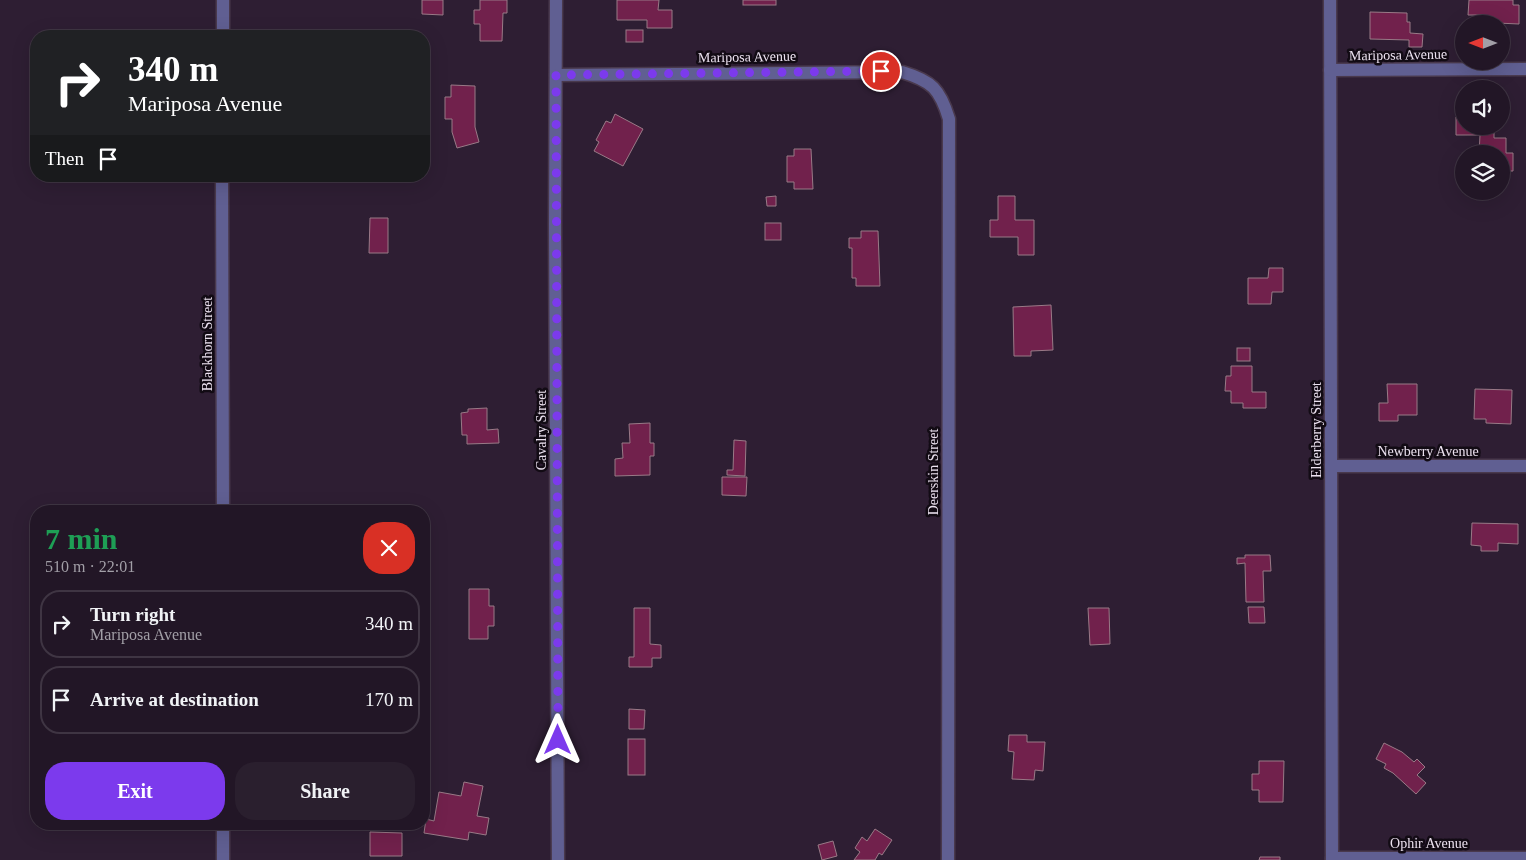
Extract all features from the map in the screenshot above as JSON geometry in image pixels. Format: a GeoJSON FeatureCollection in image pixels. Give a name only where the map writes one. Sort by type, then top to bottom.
{"type":"FeatureCollection","features":[{"type":"Feature","properties":{"kind":"street"},"geometry":{"type":"LineString","coordinates":[[223,0],[223,30]]}},
{"type":"Feature","properties":{"kind":"street","name":"Cavalry Street"},"geometry":{"type":"LineString","coordinates":[[556,0],[558,860]]}},
{"type":"Feature","properties":{"kind":"street","name":"Elderberry Street"},"geometry":{"type":"LineString","coordinates":[[1330,0],[1332,859]]}},
{"type":"Feature","properties":{"kind":"street","name":"Mariposa Avenue"},"geometry":{"type":"LineString","coordinates":[[1330,70],[1526,69]]}},
{"type":"Feature","properties":{"kind":"street","name":"Mariposa Avenue"},"geometry":{"type":"LineString","coordinates":[[556,75],[881,71],[902,72],[922,78],[935,88]]}},
{"type":"Feature","properties":{"kind":"street","name":"Deerskin Street"},"geometry":{"type":"LineString","coordinates":[[935,88],[943,98],[949,119],[948,860]]}},
{"type":"Feature","properties":{"kind":"street","name":"Blackhorn Street"},"geometry":{"type":"LineString","coordinates":[[222,182],[223,505]]}},
{"type":"Feature","properties":{"kind":"street","name":"Newberry Avenue"},"geometry":{"type":"LineString","coordinates":[[1331,466],[1526,466]]}},
{"type":"Feature","properties":{"kind":"street"},"geometry":{"type":"LineString","coordinates":[[223,830],[223,860]]}},
{"type":"Feature","properties":{"kind":"street","name":"Ophir Avenue"},"geometry":{"type":"LineString","coordinates":[[1332,859],[1526,858]]}},
{"type":"Feature","properties":{"kind":"building"},"geometry":{"type":"Polygon","coordinates":[[[422,0],[443,0],[443,15],[422,14],[422,0]]]}},
{"type":"Feature","properties":{"kind":"building"},"geometry":{"type":"Polygon","coordinates":[[[480,0],[507,0],[507,13],[503,13],[502,41],[480,41],[480,24],[474,24],[474,10],[480,10],[480,0]]]}},
{"type":"Feature","properties":{"kind":"building"},"geometry":{"type":"Polygon","coordinates":[[[617,0],[659,0],[658,10],[672,10],[672,28],[647,28],[647,20],[617,20],[617,0]]]}},
{"type":"Feature","properties":{"kind":"building"},"geometry":{"type":"Polygon","coordinates":[[[743,0],[776,0],[776,5],[743,5],[743,0]]]}},
{"type":"Feature","properties":{"kind":"building"},"geometry":{"type":"Polygon","coordinates":[[[1469,0],[1513,0],[1513,5],[1519,5],[1519,24],[1510,24],[1510,15],[1468,15],[1469,0]]]}},
{"type":"Feature","properties":{"kind":"building"},"geometry":{"type":"Polygon","coordinates":[[[1370,12],[1407,13],[1407,22],[1410,22],[1410,33],[1423,34],[1422,47],[1409,47],[1409,40],[1370,39],[1370,12]]]}},
{"type":"Feature","properties":{"kind":"building"},"geometry":{"type":"Polygon","coordinates":[[[626,30],[643,30],[643,42],[626,42],[626,30]]]}},
{"type":"Feature","properties":{"kind":"building"},"geometry":{"type":"Polygon","coordinates":[[[451,85],[475,86],[475,127],[479,142],[457,148],[452,132],[452,119],[445,119],[445,97],[451,97],[451,85]]]}},
{"type":"Feature","properties":{"kind":"building"},"geometry":{"type":"Polygon","coordinates":[[[615,114],[643,129],[623,166],[594,151],[599,142],[596,140],[606,121],[611,123],[615,114]]]}},
{"type":"Feature","properties":{"kind":"building"},"geometry":{"type":"Polygon","coordinates":[[[1480,135],[1494,135],[1494,138],[1506,138],[1506,145],[1479,145],[1480,135]]]}},
{"type":"Feature","properties":{"kind":"building"},"geometry":{"type":"Polygon","coordinates":[[[794,149],[811,149],[813,189],[794,189],[794,182],[787,182],[787,156],[794,156],[794,149]]]}},
{"type":"Feature","properties":{"kind":"building"},"geometry":{"type":"Polygon","coordinates":[[[1510,153],[1513,153],[1513,171],[1510,171],[1510,153]]]}},
{"type":"Feature","properties":{"kind":"building"},"geometry":{"type":"Polygon","coordinates":[[[776,196],[776,206],[767,206],[766,197],[776,196]]]}},
{"type":"Feature","properties":{"kind":"building"},"geometry":{"type":"Polygon","coordinates":[[[998,196],[1015,196],[1015,220],[1034,220],[1034,255],[1018,255],[1018,237],[990,237],[990,220],[998,220],[998,196]]]}},
{"type":"Feature","properties":{"kind":"building"},"geometry":{"type":"Polygon","coordinates":[[[370,218],[388,218],[388,253],[369,253],[370,218]]]}},
{"type":"Feature","properties":{"kind":"building"},"geometry":{"type":"Polygon","coordinates":[[[765,223],[781,223],[781,240],[765,240],[765,223]]]}},
{"type":"Feature","properties":{"kind":"building"},"geometry":{"type":"Polygon","coordinates":[[[861,231],[878,231],[880,286],[856,286],[856,278],[852,278],[852,248],[849,248],[849,238],[861,238],[861,231]]]}},
{"type":"Feature","properties":{"kind":"building"},"geometry":{"type":"Polygon","coordinates":[[[1269,268],[1283,268],[1283,292],[1272,292],[1271,304],[1248,304],[1248,278],[1268,278],[1269,268]]]}},
{"type":"Feature","properties":{"kind":"building"},"geometry":{"type":"Polygon","coordinates":[[[1051,305],[1053,350],[1031,351],[1031,356],[1014,356],[1013,307],[1051,305]]]}},
{"type":"Feature","properties":{"kind":"building"},"geometry":{"type":"Polygon","coordinates":[[[1237,348],[1250,348],[1250,361],[1237,361],[1237,348]]]}},
{"type":"Feature","properties":{"kind":"building"},"geometry":{"type":"Polygon","coordinates":[[[1231,366],[1252,366],[1252,392],[1266,392],[1266,408],[1243,408],[1243,403],[1231,403],[1231,391],[1225,391],[1226,376],[1231,376],[1231,366]]]}},
{"type":"Feature","properties":{"kind":"building"},"geometry":{"type":"Polygon","coordinates":[[[1387,384],[1417,384],[1417,415],[1398,415],[1398,421],[1379,421],[1379,403],[1388,403],[1387,384]]]}},
{"type":"Feature","properties":{"kind":"building"},"geometry":{"type":"Polygon","coordinates":[[[1475,389],[1512,390],[1511,424],[1486,423],[1486,419],[1474,419],[1475,389]]]}},
{"type":"Feature","properties":{"kind":"building"},"geometry":{"type":"Polygon","coordinates":[[[487,408],[487,430],[498,429],[499,443],[467,444],[467,435],[462,435],[461,413],[468,412],[468,409],[487,408]]]}},
{"type":"Feature","properties":{"kind":"building"},"geometry":{"type":"Polygon","coordinates":[[[650,423],[650,443],[654,443],[654,456],[650,456],[650,475],[615,476],[615,459],[623,458],[622,443],[630,443],[629,424],[650,423]]]}},
{"type":"Feature","properties":{"kind":"building"},"geometry":{"type":"Polygon","coordinates":[[[734,440],[746,441],[745,476],[727,475],[727,470],[733,470],[734,440]]]}},
{"type":"Feature","properties":{"kind":"building"},"geometry":{"type":"Polygon","coordinates":[[[722,477],[747,477],[746,496],[722,495],[722,477]]]}},
{"type":"Feature","properties":{"kind":"building"},"geometry":{"type":"Polygon","coordinates":[[[1472,523],[1518,524],[1518,544],[1498,543],[1498,551],[1481,551],[1481,546],[1471,545],[1472,523]]]}},
{"type":"Feature","properties":{"kind":"building"},"geometry":{"type":"Polygon","coordinates":[[[1245,555],[1270,555],[1271,571],[1263,571],[1264,602],[1246,602],[1245,563],[1237,564],[1237,558],[1245,558],[1245,555]]]}},
{"type":"Feature","properties":{"kind":"building"},"geometry":{"type":"Polygon","coordinates":[[[469,589],[489,589],[489,606],[494,606],[494,626],[488,626],[488,639],[469,639],[469,589]]]}},
{"type":"Feature","properties":{"kind":"building"},"geometry":{"type":"Polygon","coordinates":[[[1248,607],[1264,607],[1265,623],[1249,623],[1248,607]]]}},
{"type":"Feature","properties":{"kind":"building"},"geometry":{"type":"Polygon","coordinates":[[[634,608],[650,608],[650,644],[661,645],[661,658],[652,658],[652,667],[629,667],[629,657],[634,657],[634,608]]]}},
{"type":"Feature","properties":{"kind":"building"},"geometry":{"type":"Polygon","coordinates":[[[1088,608],[1109,608],[1110,644],[1090,645],[1088,608]]]}},
{"type":"Feature","properties":{"kind":"building"},"geometry":{"type":"Polygon","coordinates":[[[629,709],[645,710],[644,729],[629,729],[629,709]]]}},
{"type":"Feature","properties":{"kind":"building"},"geometry":{"type":"Polygon","coordinates":[[[1009,735],[1027,735],[1027,742],[1045,742],[1043,771],[1035,770],[1034,780],[1012,779],[1014,752],[1008,751],[1009,735]]]}},
{"type":"Feature","properties":{"kind":"building"},"geometry":{"type":"Polygon","coordinates":[[[628,739],[645,739],[645,775],[628,775],[628,739]]]}},
{"type":"Feature","properties":{"kind":"building"},"geometry":{"type":"Polygon","coordinates":[[[1384,743],[1402,752],[1414,762],[1417,759],[1425,767],[1417,775],[1426,783],[1416,794],[1393,773],[1384,768],[1386,764],[1376,759],[1384,743]]]}},
{"type":"Feature","properties":{"kind":"building"},"geometry":{"type":"Polygon","coordinates":[[[1259,761],[1284,761],[1283,802],[1259,802],[1259,790],[1252,790],[1252,774],[1259,774],[1259,761]]]}},
{"type":"Feature","properties":{"kind":"building"},"geometry":{"type":"Polygon","coordinates":[[[464,782],[483,786],[477,816],[489,818],[486,835],[469,832],[468,840],[424,833],[424,830],[430,830],[430,820],[434,821],[439,792],[461,796],[464,782]]]}},
{"type":"Feature","properties":{"kind":"building"},"geometry":{"type":"Polygon","coordinates":[[[875,829],[892,840],[882,855],[879,853],[875,860],[854,860],[860,852],[855,848],[862,837],[867,841],[875,829]]]}},
{"type":"Feature","properties":{"kind":"building"},"geometry":{"type":"Polygon","coordinates":[[[370,832],[402,833],[402,856],[370,856],[370,832]]]}},
{"type":"Feature","properties":{"kind":"building"},"geometry":{"type":"Polygon","coordinates":[[[833,841],[837,856],[822,860],[818,845],[833,841]]]}},
{"type":"Feature","properties":{"kind":"building"},"geometry":{"type":"Polygon","coordinates":[[[1260,857],[1280,857],[1280,860],[1259,860],[1260,857]]]}},
{"type":"Feature","properties":{"kind":"route"},"geometry":{"type":"LineString","coordinates":[[558,740],[556,75],[881,71]]}}]}
